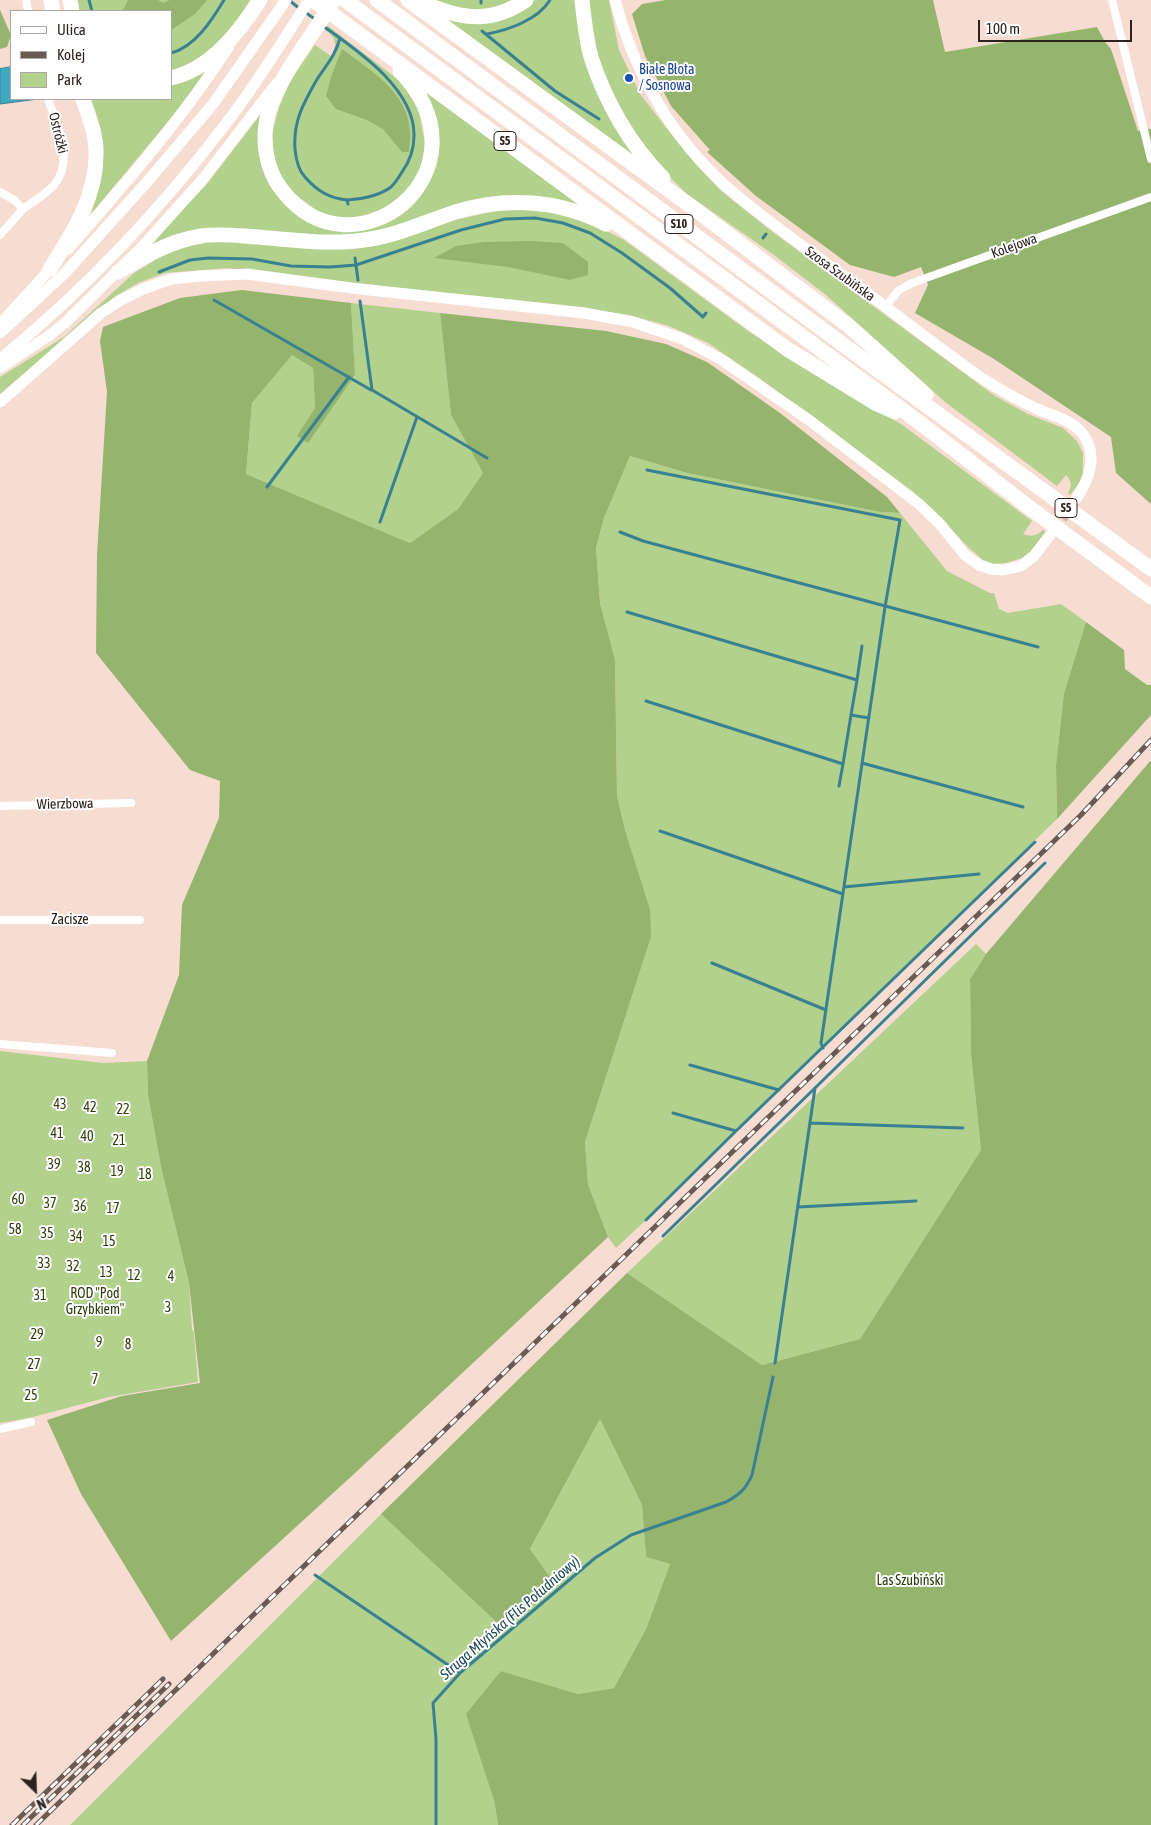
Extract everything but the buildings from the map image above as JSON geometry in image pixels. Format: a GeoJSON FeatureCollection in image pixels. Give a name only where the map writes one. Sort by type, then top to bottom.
{"type":"FeatureCollection","features":[{"type":"Feature","properties":{"kind":"highway"},"geometry":{"type":"LineString","coordinates":[[172,78],[189,72],[206,62],[228,42],[260,0]]}},
{"type":"Feature","properties":{"kind":"highway","name":"S5"},"geometry":{"type":"LineString","coordinates":[[313,0],[787,349],[877,404],[919,422],[1030,508],[1151,597]]}},
{"type":"Feature","properties":{"kind":"highway"},"geometry":{"type":"LineString","coordinates":[[334,0],[281,84],[269,111],[265,132],[266,154],[276,183],[288,199],[316,219],[350,225],[372,221],[392,212],[410,198],[423,181],[430,162],[432,137],[430,122],[424,104],[410,81],[376,46]]}},
{"type":"Feature","properties":{"kind":"highway","name":"S10"},"geometry":{"type":"LineString","coordinates":[[345,0],[919,422]]}},
{"type":"Feature","properties":{"kind":"highway","name":"S10"},"geometry":{"type":"LineString","coordinates":[[377,0],[982,446]]}},
{"type":"Feature","properties":{"kind":"highway"},"geometry":{"type":"LineString","coordinates":[[408,0],[692,207]]}},
{"type":"Feature","properties":{"kind":"highway"},"geometry":{"type":"LineString","coordinates":[[418,0],[450,14],[464,17],[483,17],[499,14],[514,8],[526,0]]}},
{"type":"Feature","properties":{"kind":"highway","name":"S5"},"geometry":{"type":"LineString","coordinates":[[582,0],[591,55],[610,104],[631,139],[645,157],[692,207],[850,327],[982,446],[1151,568]]}},
{"type":"Feature","properties":{"kind":"highway"},"geometry":{"type":"LineString","coordinates":[[50,269],[88,201],[93,181],[96,154],[92,125],[83,100]]}},
{"type":"Feature","properties":{"kind":"highway"},"geometry":{"type":"LineString","coordinates":[[118,272],[160,248],[178,241],[201,236],[222,234],[337,242],[364,240],[388,236],[456,212],[517,201],[543,203],[572,210],[634,237]]}},
{"type":"Feature","properties":{"kind":"street"},"geometry":{"type":"LineString","coordinates":[[0,359],[85,283],[156,207],[231,116],[309,0]]}},
{"type":"Feature","properties":{"kind":"street","name":"Szosa Szubińska"},"geometry":{"type":"LineString","coordinates":[[615,0],[625,33],[650,90],[684,141],[714,176],[794,240],[991,384],[1034,408],[1065,420],[1082,433],[1089,445],[1092,460],[1090,476],[1076,499]]}},
{"type":"Feature","properties":{"kind":"street"},"geometry":{"type":"LineString","coordinates":[[1112,0],[1151,159]]}},
{"type":"Feature","properties":{"kind":"street"},"geometry":{"type":"LineString","coordinates":[[0,333],[65,273],[147,182],[213,104],[284,3]]}},
{"type":"Feature","properties":{"kind":"street"},"geometry":{"type":"LineString","coordinates":[[0,324],[146,159],[206,82],[245,22]]}},
{"type":"Feature","properties":{"kind":"street"},"geometry":{"type":"LineString","coordinates":[[0,368],[50,335],[66,322],[118,272],[203,179],[298,55]]}},
{"type":"Feature","properties":{"kind":"street","name":"Ostróżki"},"geometry":{"type":"LineString","coordinates":[[0,235],[23,209],[54,185],[61,174],[64,163],[62,140],[48,100]]}},
{"type":"Feature","properties":{"kind":"street"},"geometry":{"type":"LineString","coordinates":[[0,192],[14,200],[23,209]]}},
{"type":"Feature","properties":{"kind":"street","name":"Kolejowa"},"geometry":{"type":"LineString","coordinates":[[886,307],[899,290],[912,282],[1151,197]]}},
{"type":"Feature","properties":{"kind":"street"},"geometry":{"type":"LineString","coordinates":[[0,402],[100,313],[143,289],[171,279],[247,274],[351,288],[584,313],[633,322],[666,333],[683,339],[722,360],[816,426],[919,504],[940,524],[965,555],[978,565],[991,569],[1014,568],[1028,562],[1050,535]]}},
{"type":"Feature","properties":{"kind":"street","name":"Wierzbowa"},"geometry":{"type":"LineString","coordinates":[[0,806],[131,803]]}},
{"type":"Feature","properties":{"kind":"street","name":"Zacisze"},"geometry":{"type":"LineString","coordinates":[[0,920],[140,920]]}},
{"type":"Feature","properties":{"kind":"street"},"geometry":{"type":"LineString","coordinates":[[0,1044],[112,1053]]}},
{"type":"Feature","properties":{"kind":"street"},"geometry":{"type":"LineString","coordinates":[[0,1429],[31,1422]]}},
{"type":"Feature","properties":{"kind":"green space"},"geometry":{"type":"Polygon","coordinates":[[[77,0],[250,0],[230,32],[205,56],[172,72],[172,10],[78,10],[77,0]]]}},
{"type":"Feature","properties":{"kind":"green space"},"geometry":{"type":"Polygon","coordinates":[[[128,0],[158,0],[163,3],[170,0],[207,0],[195,14],[172,29],[172,10],[123,10],[128,0]]]}},
{"type":"Feature","properties":{"kind":"green space"},"geometry":{"type":"Polygon","coordinates":[[[431,0],[516,0],[499,8],[468,12],[431,0]]]}},
{"type":"Feature","properties":{"kind":"green space"},"geometry":{"type":"Polygon","coordinates":[[[534,0],[578,0],[583,37],[641,162],[443,18],[529,5],[534,0]]]}},
{"type":"Feature","properties":{"kind":"green space"},"geometry":{"type":"Polygon","coordinates":[[[589,0],[609,0],[619,50],[640,94],[672,135],[720,190],[770,230],[995,396],[1028,414],[1063,428],[1077,441],[1083,453],[1083,478],[1070,495],[1068,493],[1071,486],[1066,475],[1057,486],[945,402],[826,295],[774,255],[687,194],[659,167],[620,113],[598,57],[590,18],[589,0]]]}},
{"type":"Feature","properties":{"kind":"green space"},"geometry":{"type":"Polygon","coordinates":[[[666,0],[933,0],[945,52],[1097,27],[1111,49],[1138,131],[1151,129],[1151,504],[1116,473],[1111,437],[994,359],[915,313],[928,285],[921,267],[894,277],[850,265],[756,196],[707,152],[710,150],[671,106],[645,56],[632,14],[642,4],[666,0]]]}},
{"type":"Feature","properties":{"kind":"green space"},"geometry":{"type":"Polygon","coordinates":[[[0,10],[10,33],[10,38],[7,47],[0,49],[0,10]]]}},
{"type":"Feature","properties":{"kind":"green space"},"geometry":{"type":"Polygon","coordinates":[[[328,26],[400,81],[418,107],[426,149],[418,176],[400,199],[376,214],[348,219],[320,213],[287,188],[274,162],[272,134],[279,107],[290,81],[315,45],[331,56],[335,49],[335,42],[332,35],[325,30],[328,26]]]}},
{"type":"Feature","properties":{"kind":"green space"},"geometry":{"type":"Polygon","coordinates":[[[342,49],[376,74],[403,105],[408,118],[410,132],[409,152],[402,152],[383,129],[367,120],[336,109],[326,96],[342,49]]]}},
{"type":"Feature","properties":{"kind":"green space"},"geometry":{"type":"Polygon","coordinates":[[[206,70],[186,100],[91,214],[101,181],[103,152],[89,100],[172,100],[172,84],[206,70]]]}},
{"type":"Feature","properties":{"kind":"green space"},"geometry":{"type":"Polygon","coordinates":[[[419,87],[582,207],[554,201],[415,223],[345,238],[195,230],[173,235],[148,246],[207,184],[264,110],[281,196],[287,206],[319,226],[343,230],[356,230],[382,225],[403,214],[419,198],[431,178],[437,156],[437,133],[431,109],[419,87]]]}},
{"type":"Feature","properties":{"kind":"green space"},"geometry":{"type":"Polygon","coordinates":[[[522,210],[570,216],[599,227],[624,240],[748,331],[840,389],[901,424],[1032,521],[1023,534],[1031,536],[1043,530],[1046,532],[1030,552],[1022,558],[1006,563],[994,564],[983,560],[911,490],[755,375],[708,343],[669,326],[629,315],[563,305],[227,268],[165,273],[138,283],[114,297],[0,394],[0,377],[64,337],[134,273],[154,261],[153,259],[170,251],[203,242],[412,235],[459,219],[496,211],[522,210]]]}},
{"type":"Feature","properties":{"kind":"green space"},"geometry":{"type":"Polygon","coordinates":[[[530,241],[563,243],[588,262],[588,275],[570,280],[508,267],[434,258],[456,246],[484,242],[530,241]]]}},
{"type":"Feature","properties":{"kind":"green space"},"geometry":{"type":"Polygon","coordinates":[[[242,290],[351,303],[355,375],[308,443],[297,436],[315,408],[313,368],[292,355],[252,403],[246,474],[410,543],[458,509],[483,473],[451,415],[440,313],[606,331],[666,344],[707,362],[780,413],[887,497],[900,513],[880,512],[687,473],[630,456],[604,518],[596,548],[600,603],[615,660],[617,796],[625,830],[650,910],[651,937],[585,1142],[588,1184],[608,1237],[354,1474],[171,1641],[81,1494],[47,1420],[122,1396],[200,1383],[189,1283],[161,1167],[148,1095],[147,1061],[179,975],[182,905],[219,818],[220,781],[190,770],[96,653],[97,555],[107,392],[100,341],[103,327],[180,298],[242,290]]]}},
{"type":"Feature","properties":{"kind":"green space"},"geometry":{"type":"Polygon","coordinates":[[[351,303],[440,313],[451,415],[483,473],[458,509],[410,543],[246,474],[252,403],[292,354],[313,368],[315,408],[298,436],[355,376],[351,303]]]}},
{"type":"Feature","properties":{"kind":"green space"},"geometry":{"type":"Polygon","coordinates":[[[630,456],[687,473],[880,512],[900,513],[947,571],[990,593],[994,593],[999,609],[1008,613],[1061,604],[1086,622],[1064,693],[1056,765],[1057,819],[616,1248],[608,1237],[588,1184],[585,1142],[651,937],[636,866],[617,796],[615,661],[600,603],[596,548],[604,518],[630,456]]]}},
{"type":"Feature","properties":{"kind":"green space"},"geometry":{"type":"Polygon","coordinates":[[[1086,622],[1124,650],[1125,669],[1147,685],[1151,685],[1151,715],[1057,819],[1056,765],[1064,693],[1086,622]]]}},
{"type":"Feature","properties":{"kind":"green space","name":"Las Szubiński"},"geometry":{"type":"Polygon","coordinates":[[[1151,760],[1151,1825],[498,1825],[494,1800],[466,1714],[501,1671],[578,1694],[614,1688],[646,1629],[670,1564],[646,1557],[642,1505],[600,1419],[530,1549],[555,1584],[503,1628],[381,1514],[627,1273],[762,1365],[860,1339],[981,1150],[971,1054],[970,979],[986,954],[1151,760]]]}},
{"type":"Feature","properties":{"kind":"green space"},"geometry":{"type":"Polygon","coordinates":[[[976,944],[986,954],[970,979],[971,1054],[981,1150],[860,1339],[762,1365],[627,1273],[976,944]]]}},
{"type":"Feature","properties":{"kind":"green space","name":"ROD \"Pod Grzybkiem\""},"geometry":{"type":"Polygon","coordinates":[[[0,1051],[103,1063],[147,1061],[148,1095],[161,1167],[189,1283],[198,1382],[109,1397],[29,1418],[0,1423],[0,1051]]]}},
{"type":"Feature","properties":{"kind":"green space"},"geometry":{"type":"Polygon","coordinates":[[[600,1419],[642,1505],[646,1557],[670,1564],[646,1629],[614,1688],[578,1694],[501,1671],[494,1800],[498,1825],[70,1825],[381,1514],[504,1628],[555,1584],[530,1549],[600,1419]]]}},
{"type":"Feature","properties":{"kind":"water"},"geometry":{"type":"Polygon","coordinates":[[[10,67],[10,100],[30,100],[0,104],[0,69],[10,67]]]}},
{"type":"Feature","properties":{"kind":"waterway"},"geometry":{"type":"LineString","coordinates":[[89,0],[92,10]]}},
{"type":"Feature","properties":{"kind":"waterway"},"geometry":{"type":"LineString","coordinates":[[172,53],[188,45],[202,32],[224,0]]}},
{"type":"Feature","properties":{"kind":"waterway"},"geometry":{"type":"LineString","coordinates":[[289,0],[300,9]]}},
{"type":"Feature","properties":{"kind":"waterway"},"geometry":{"type":"LineString","coordinates":[[487,34],[522,23],[538,13],[550,0]]}},
{"type":"Feature","properties":{"kind":"waterway"},"geometry":{"type":"LineString","coordinates":[[305,12],[316,20]]}},
{"type":"Feature","properties":{"kind":"waterway"},"geometry":{"type":"LineString","coordinates":[[323,26],[352,47],[382,73],[405,102],[412,119],[414,141],[411,155],[394,184],[375,195],[347,200]]}},
{"type":"Feature","properties":{"kind":"waterway"},"geometry":{"type":"LineString","coordinates":[[482,31],[555,91],[599,119]]}},
{"type":"Feature","properties":{"kind":"waterway"},"geometry":{"type":"LineString","coordinates":[[340,38],[333,56],[316,81],[303,106],[297,122],[295,149],[299,168],[310,182],[329,196],[347,200],[348,204]]}},
{"type":"Feature","properties":{"kind":"waterway"},"geometry":{"type":"LineString","coordinates":[[159,272],[190,260],[208,258],[252,259],[291,266],[330,267],[356,265],[461,230],[505,219],[535,218],[563,223],[590,233],[622,253],[670,288],[703,317],[706,313]]}},
{"type":"Feature","properties":{"kind":"waterway"},"geometry":{"type":"LineString","coordinates":[[763,238],[766,234]]}},
{"type":"Feature","properties":{"kind":"waterway"},"geometry":{"type":"LineString","coordinates":[[355,258],[358,280]]}},
{"type":"Feature","properties":{"kind":"waterway"},"geometry":{"type":"LineString","coordinates":[[214,300],[371,390]]}},
{"type":"Feature","properties":{"kind":"waterway"},"geometry":{"type":"LineString","coordinates":[[360,301],[372,390],[487,458]]}},
{"type":"Feature","properties":{"kind":"waterway"},"geometry":{"type":"LineString","coordinates":[[267,487],[349,377]]}},
{"type":"Feature","properties":{"kind":"waterway"},"geometry":{"type":"LineString","coordinates":[[380,522],[417,417]]}},
{"type":"Feature","properties":{"kind":"waterway"},"geometry":{"type":"LineString","coordinates":[[647,470],[900,520],[885,607],[821,1043],[823,1048]]}},
{"type":"Feature","properties":{"kind":"waterway"},"geometry":{"type":"LineString","coordinates":[[620,532],[643,541],[1038,647]]}},
{"type":"Feature","properties":{"kind":"waterway"},"geometry":{"type":"LineString","coordinates":[[627,612],[857,680],[851,715]]}},
{"type":"Feature","properties":{"kind":"waterway"},"geometry":{"type":"LineString","coordinates":[[857,680],[862,646]]}},
{"type":"Feature","properties":{"kind":"waterway"},"geometry":{"type":"LineString","coordinates":[[646,701],[843,764],[851,715],[869,718]]}},
{"type":"Feature","properties":{"kind":"waterway"},"geometry":{"type":"LineString","coordinates":[[862,763],[1023,807]]}},
{"type":"Feature","properties":{"kind":"waterway"},"geometry":{"type":"LineString","coordinates":[[839,786],[843,764]]}},
{"type":"Feature","properties":{"kind":"waterway"},"geometry":{"type":"LineString","coordinates":[[660,831],[843,894]]}},
{"type":"Feature","properties":{"kind":"waterway"},"geometry":{"type":"LineString","coordinates":[[646,1220],[1035,842]]}},
{"type":"Feature","properties":{"kind":"waterway"},"geometry":{"type":"LineString","coordinates":[[775,1363],[815,1088],[1045,863]]}},
{"type":"Feature","properties":{"kind":"waterway"},"geometry":{"type":"LineString","coordinates":[[844,887],[979,874]]}},
{"type":"Feature","properties":{"kind":"waterway"},"geometry":{"type":"LineString","coordinates":[[712,963],[826,1010]]}},
{"type":"Feature","properties":{"kind":"waterway"},"geometry":{"type":"LineString","coordinates":[[690,1065],[779,1090]]}},
{"type":"Feature","properties":{"kind":"waterway"},"geometry":{"type":"LineString","coordinates":[[663,1236],[815,1088]]}},
{"type":"Feature","properties":{"kind":"waterway"},"geometry":{"type":"LineString","coordinates":[[673,1113],[736,1131]]}},
{"type":"Feature","properties":{"kind":"waterway"},"geometry":{"type":"LineString","coordinates":[[810,1123],[963,1128]]}},
{"type":"Feature","properties":{"kind":"waterway"},"geometry":{"type":"LineString","coordinates":[[798,1207],[916,1201]]}},
{"type":"Feature","properties":{"kind":"waterway","name":"Struga Młyńska (Flis Południowy)"},"geometry":{"type":"LineString","coordinates":[[436,1825],[436,1739],[433,1703],[460,1673],[595,1558],[631,1535],[726,1502],[742,1491],[752,1475],[773,1377]]}},
{"type":"Feature","properties":{"kind":"waterway"},"geometry":{"type":"LineString","coordinates":[[315,1575],[460,1673]]}},
{"type":"Feature","properties":{"kind":"tunnel"},"geometry":{"type":"LineString","coordinates":[[1052,532],[1073,503]]}},
{"type":"Feature","properties":{"kind":"railway"},"geometry":{"type":"LineString","coordinates":[[36,1825],[1081,815],[1151,740]]}},
{"type":"Feature","properties":{"kind":"railway"},"geometry":{"type":"LineString","coordinates":[[12,1825],[163,1679]]}},
{"type":"Feature","properties":{"kind":"railway"},"geometry":{"type":"LineString","coordinates":[[23,1825],[169,1684]]}},
{"type":"Feature","properties":{"kind":"place","name":"Białe Błota / Sosnowa"},"geometry":{"type":"Point","coordinates":[629,78]}},
{"type":"Feature","properties":{"kind":"park label","name":"43"},"geometry":{"type":"Point","coordinates":[60,1105]}},
{"type":"Feature","properties":{"kind":"park label","name":"42"},"geometry":{"type":"Point","coordinates":[90,1108]}},
{"type":"Feature","properties":{"kind":"park label","name":"22"},"geometry":{"type":"Point","coordinates":[123,1110]}},
{"type":"Feature","properties":{"kind":"park label","name":"41"},"geometry":{"type":"Point","coordinates":[57,1134]}},
{"type":"Feature","properties":{"kind":"park label","name":"40"},"geometry":{"type":"Point","coordinates":[87,1137]}},
{"type":"Feature","properties":{"kind":"park label","name":"21"},"geometry":{"type":"Point","coordinates":[119,1141]}},
{"type":"Feature","properties":{"kind":"park label","name":"39"},"geometry":{"type":"Point","coordinates":[54,1165]}},
{"type":"Feature","properties":{"kind":"park label","name":"38"},"geometry":{"type":"Point","coordinates":[84,1168]}},
{"type":"Feature","properties":{"kind":"park label","name":"19"},"geometry":{"type":"Point","coordinates":[117,1172]}},
{"type":"Feature","properties":{"kind":"park label","name":"18"},"geometry":{"type":"Point","coordinates":[145,1175]}},
{"type":"Feature","properties":{"kind":"park label","name":"60"},"geometry":{"type":"Point","coordinates":[18,1200]}},
{"type":"Feature","properties":{"kind":"park label","name":"37"},"geometry":{"type":"Point","coordinates":[50,1204]}},
{"type":"Feature","properties":{"kind":"park label","name":"36"},"geometry":{"type":"Point","coordinates":[80,1207]}},
{"type":"Feature","properties":{"kind":"park label","name":"17"},"geometry":{"type":"Point","coordinates":[113,1209]}},
{"type":"Feature","properties":{"kind":"park label","name":"58"},"geometry":{"type":"Point","coordinates":[15,1230]}},
{"type":"Feature","properties":{"kind":"park label","name":"35"},"geometry":{"type":"Point","coordinates":[47,1234]}},
{"type":"Feature","properties":{"kind":"park label","name":"34"},"geometry":{"type":"Point","coordinates":[76,1237]}},
{"type":"Feature","properties":{"kind":"park label","name":"15"},"geometry":{"type":"Point","coordinates":[109,1242]}},
{"type":"Feature","properties":{"kind":"park label","name":"33"},"geometry":{"type":"Point","coordinates":[44,1264]}},
{"type":"Feature","properties":{"kind":"park label","name":"32"},"geometry":{"type":"Point","coordinates":[73,1267]}},
{"type":"Feature","properties":{"kind":"park label","name":"13"},"geometry":{"type":"Point","coordinates":[106,1273]}},
{"type":"Feature","properties":{"kind":"park label","name":"12"},"geometry":{"type":"Point","coordinates":[134,1276]}},
{"type":"Feature","properties":{"kind":"park label","name":"4"},"geometry":{"type":"Point","coordinates":[171,1277]}},
{"type":"Feature","properties":{"kind":"park label","name":"31"},"geometry":{"type":"Point","coordinates":[40,1296]}},
{"type":"Feature","properties":{"kind":"park label","name":"3"},"geometry":{"type":"Point","coordinates":[168,1308]}},
{"type":"Feature","properties":{"kind":"park label","name":"29"},"geometry":{"type":"Point","coordinates":[37,1335]}},
{"type":"Feature","properties":{"kind":"park label","name":"9"},"geometry":{"type":"Point","coordinates":[99,1343]}},
{"type":"Feature","properties":{"kind":"park label","name":"8"},"geometry":{"type":"Point","coordinates":[128,1345]}},
{"type":"Feature","properties":{"kind":"park label","name":"27"},"geometry":{"type":"Point","coordinates":[34,1365]}},
{"type":"Feature","properties":{"kind":"park label","name":"7"},"geometry":{"type":"Point","coordinates":[95,1380]}},
{"type":"Feature","properties":{"kind":"park label","name":"25"},"geometry":{"type":"Point","coordinates":[31,1396]}}]}
